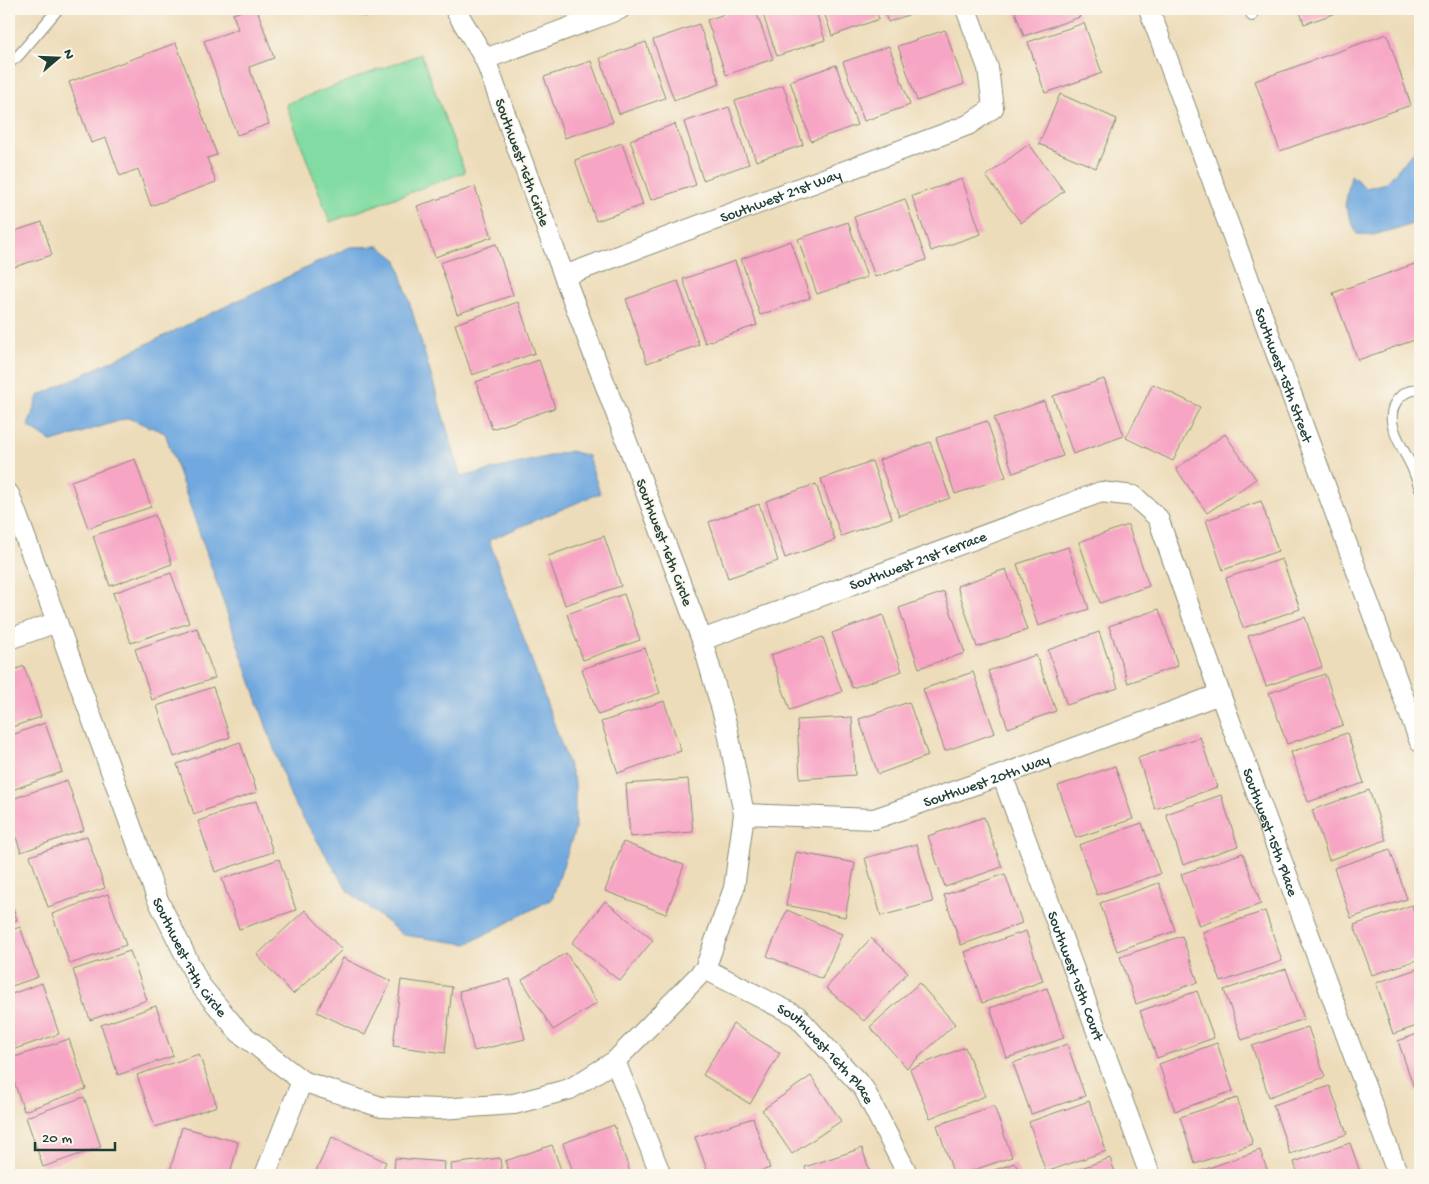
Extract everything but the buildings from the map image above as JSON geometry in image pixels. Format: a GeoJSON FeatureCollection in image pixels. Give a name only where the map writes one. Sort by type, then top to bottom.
{"type":"FeatureCollection","features":[{"type":"Feature","properties":{"kind":"street","name":"Southwest 16th Circle"},"geometry":{"type":"LineString","coordinates":[[455,9],[485,59],[564,276],[702,640],[727,727],[744,814],[734,888],[705,969],[615,1061]]}},
{"type":"Feature","properties":{"kind":"street"},"geometry":{"type":"LineString","coordinates":[[485,59],[620,9]]}},
{"type":"Feature","properties":{"kind":"street","name":"Southwest 21st Way"},"geometry":{"type":"LineString","coordinates":[[564,276],[968,125],[993,108],[988,68],[966,9]]}},
{"type":"Feature","properties":{"kind":"street","name":"Southwest 15th Street"},"geometry":{"type":"LineString","coordinates":[[1149,9],[1420,742]]}},
{"type":"Feature","properties":{"kind":"street","name":"Southwest 21st Terrace"},"geometry":{"type":"LineString","coordinates":[[702,640],[1101,492],[1134,496]]}},
{"type":"Feature","properties":{"kind":"street","name":"Southwest 17th Circle"},"geometry":{"type":"LineString","coordinates":[[9,494],[157,898],[200,986],[240,1032],[302,1081],[381,1107],[440,1109],[514,1104],[570,1089],[615,1061]]}},
{"type":"Feature","properties":{"kind":"street","name":"Southwest 15th Place"},"geometry":{"type":"LineString","coordinates":[[1134,496],[1158,518],[1220,694],[1398,1175]]}},
{"type":"Feature","properties":{"kind":"street"},"geometry":{"type":"LineString","coordinates":[[9,639],[57,622]]}},
{"type":"Feature","properties":{"kind":"street","name":"Southwest 20th Way"},"geometry":{"type":"LineString","coordinates":[[744,814],[874,819],[1002,775],[1220,694]]}},
{"type":"Feature","properties":{"kind":"street","name":"Southwest 15th Court"},"geometry":{"type":"LineString","coordinates":[[1002,775],[1150,1175]]}},
{"type":"Feature","properties":{"kind":"street","name":"Southwest 16th Place"},"geometry":{"type":"LineString","coordinates":[[705,969],[798,1016],[864,1090],[908,1175]]}},
{"type":"Feature","properties":{"kind":"street"},"geometry":{"type":"LineString","coordinates":[[615,1061],[661,1175]]}},
{"type":"Feature","properties":{"kind":"street"},"geometry":{"type":"LineString","coordinates":[[265,1175],[302,1081]]}},
{"type":"Feature","properties":{"kind":"lane"},"geometry":{"type":"LineString","coordinates":[[9,64],[58,9]]}},
{"type":"Feature","properties":{"kind":"lane"},"geometry":{"type":"LineString","coordinates":[[1420,388],[1404,394],[1396,402],[1392,411],[1393,429],[1416,466],[1420,489]]}},
{"type":"Feature","properties":{"kind":"green space"},"geometry":{"type":"Polygon","coordinates":[[[421,54],[465,172],[330,222],[286,104],[421,54]]]}},
{"type":"Feature","properties":{"kind":"water"},"geometry":{"type":"Polygon","coordinates":[[[1420,144],[1420,222],[1373,235],[1357,234],[1345,206],[1351,175],[1366,188],[1386,183],[1420,144]]]}},
{"type":"Feature","properties":{"kind":"water"},"geometry":{"type":"Polygon","coordinates":[[[379,246],[397,260],[461,477],[571,451],[588,456],[600,493],[489,540],[575,783],[575,830],[552,899],[467,944],[403,935],[348,891],[291,798],[165,433],[128,418],[52,442],[28,426],[38,396],[350,247],[379,246]]]}}]}
